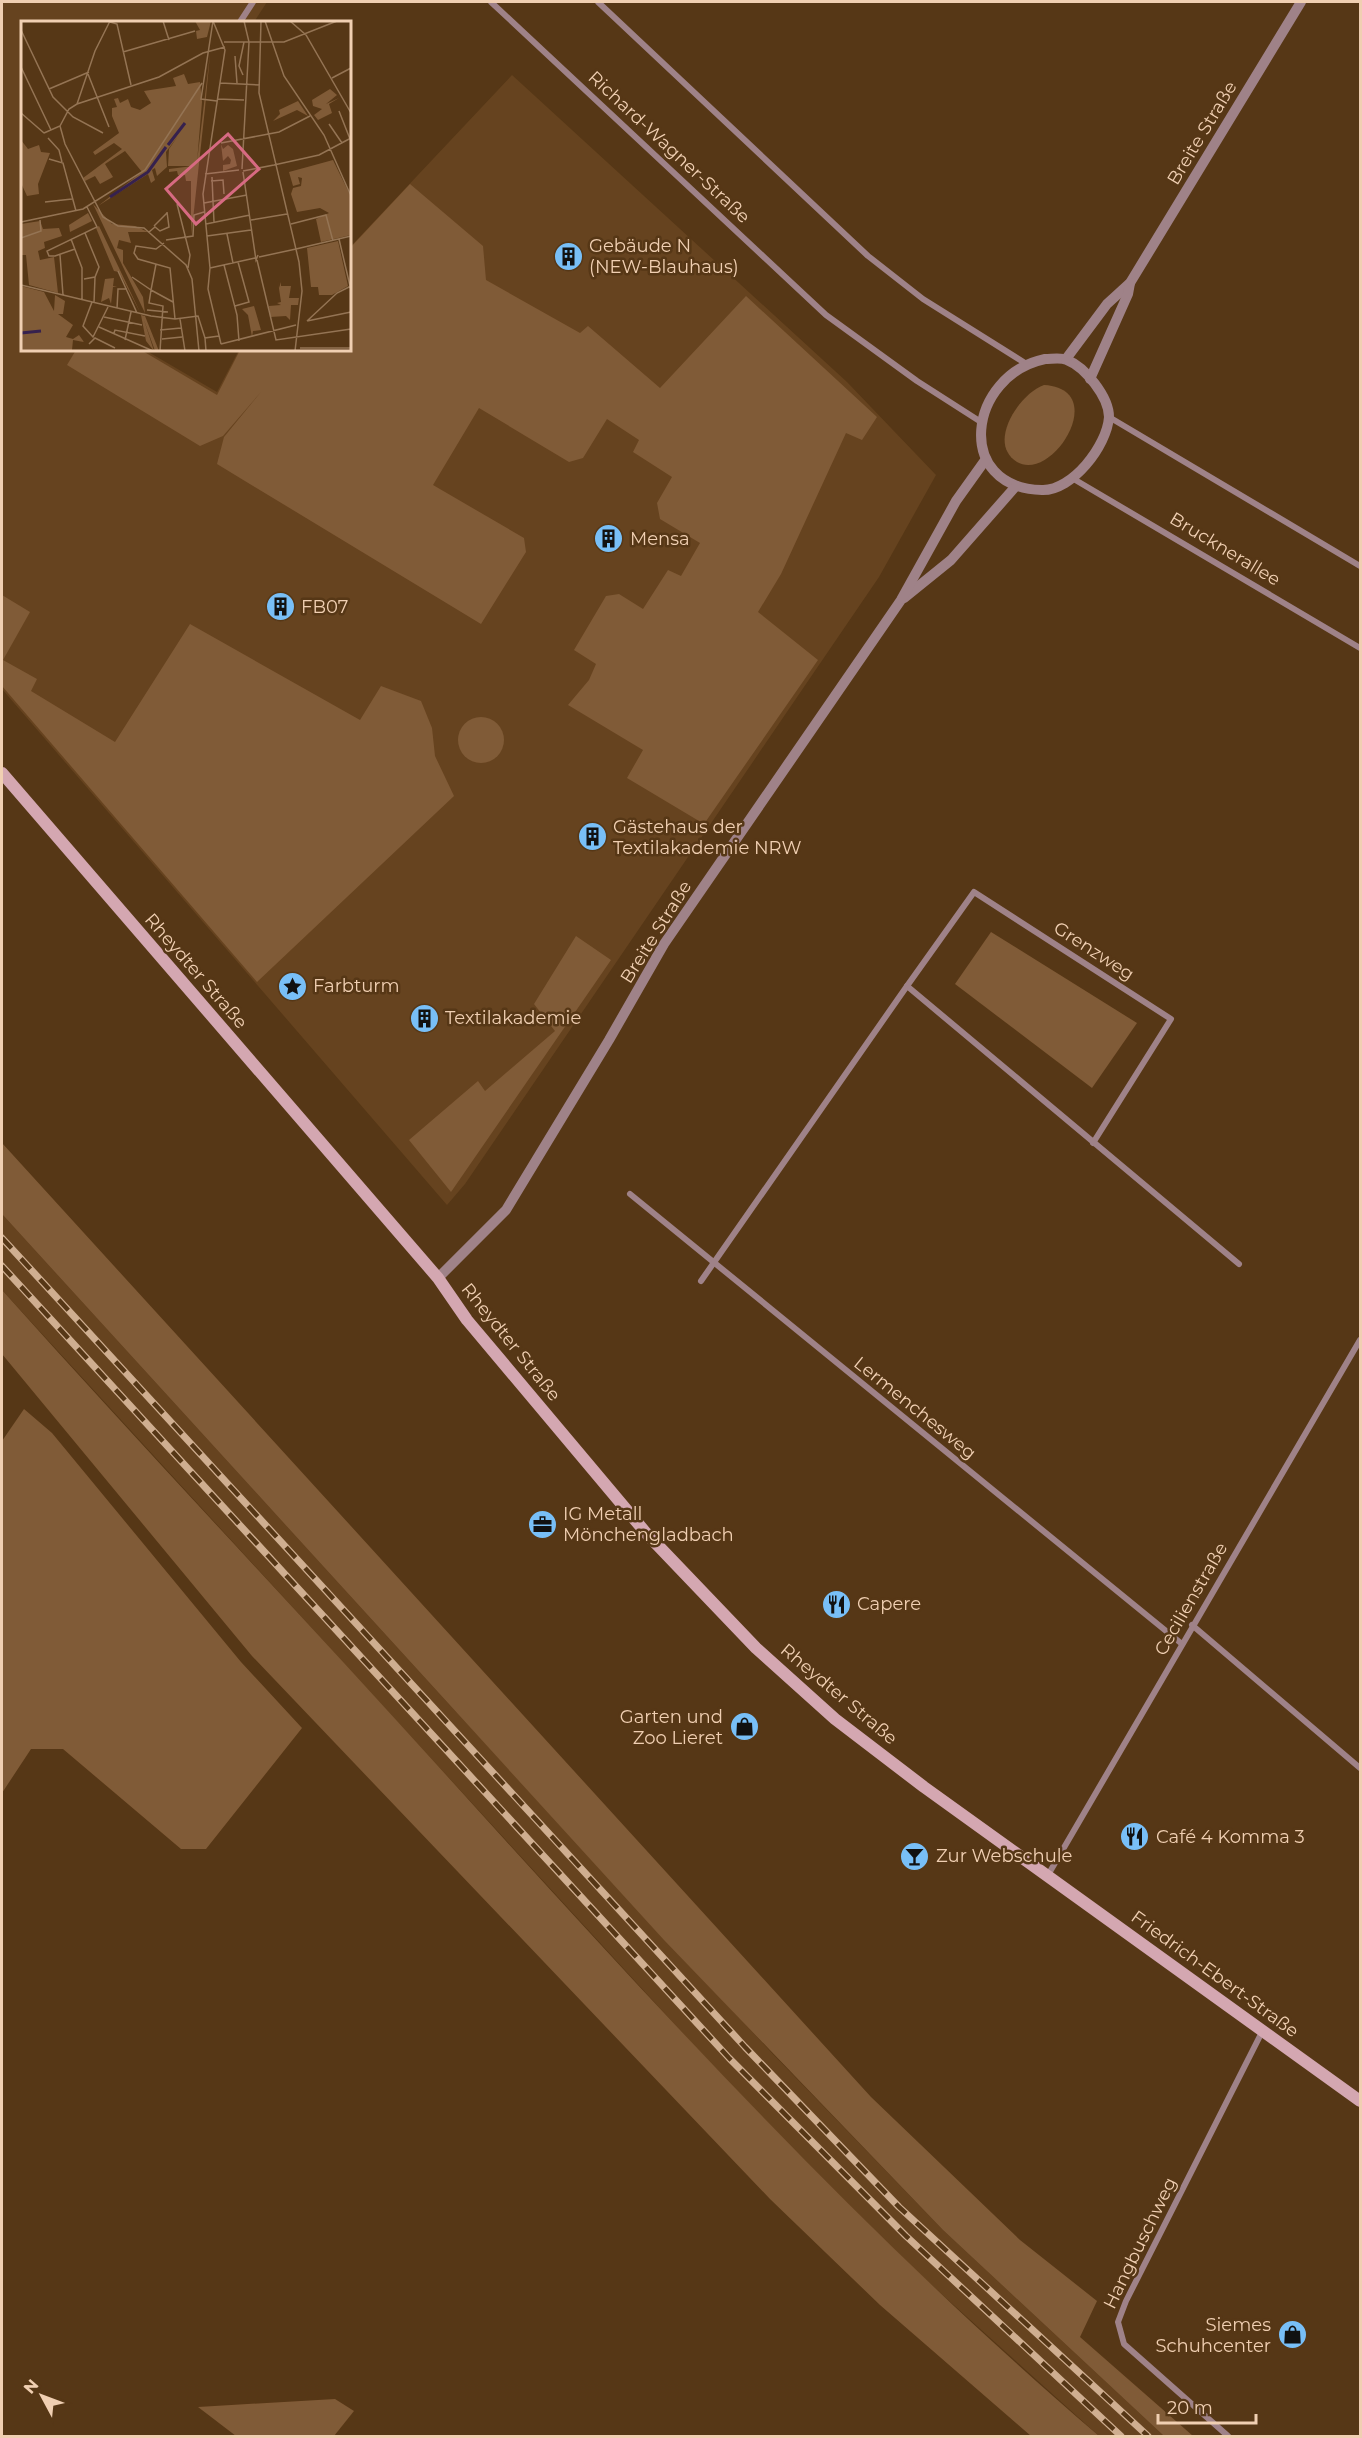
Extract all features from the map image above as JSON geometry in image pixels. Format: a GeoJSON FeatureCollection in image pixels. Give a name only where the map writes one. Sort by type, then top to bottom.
{"type":"FeatureCollection","features":[{"type":"Feature","properties":{"kind":"main road","name":"Rheydter Straße"},"geometry":{"type":"LineString","coordinates":[[2,773],[438,1278],[467,1320],[646,1533],[756,1648],[835,1719],[924,1787],[1048,1875]]}},
{"type":"Feature","properties":{"kind":"main road","name":"Friedrich-Ebert-Straße"},"geometry":{"type":"LineString","coordinates":[[1048,1875],[1360,2101]]}},
{"type":"Feature","properties":{"kind":"street"},"geometry":{"type":"LineString","coordinates":[[241,21],[252,2]]}},
{"type":"Feature","properties":{"kind":"street","name":"Richard-Wagner-Straße"},"geometry":{"type":"LineString","coordinates":[[491,2],[826,315],[917,381],[981,422]]}},
{"type":"Feature","properties":{"kind":"street"},"geometry":{"type":"LineString","coordinates":[[598,2],[868,256],[923,299],[1026,363]]}},
{"type":"Feature","properties":{"kind":"street","name":"Breite Straße"},"geometry":{"type":"LineString","coordinates":[[1066,359],[1107,304],[1130,283],[1301,2]]}},
{"type":"Feature","properties":{"kind":"street","name":"Breite Straße"},"geometry":{"type":"LineString","coordinates":[[1090,379],[1128,294],[1130,283]]}},
{"type":"Feature","properties":{"kind":"street"},"geometry":{"type":"LineString","coordinates":[[1045,359],[1066,359],[1090,379],[1106,404],[1109,417],[1099,447],[1085,467],[1072,478],[1046,490],[1016,486],[1000,477],[986,459],[981,443],[981,422],[997,387],[1026,363],[1045,359]]}},
{"type":"Feature","properties":{"kind":"street"},"geometry":{"type":"LineString","coordinates":[[1109,417],[1360,566]]}},
{"type":"Feature","properties":{"kind":"street","name":"Breite Straße"},"geometry":{"type":"LineString","coordinates":[[438,1278],[506,1210],[664,944],[901,600],[956,501],[986,459]]}},
{"type":"Feature","properties":{"kind":"street","name":"Brucknerallee"},"geometry":{"type":"LineString","coordinates":[[1072,478],[1360,648]]}},
{"type":"Feature","properties":{"kind":"street","name":"Breite Straße"},"geometry":{"type":"LineString","coordinates":[[901,600],[951,560],[1016,486]]}},
{"type":"Feature","properties":{"kind":"street","name":"Grenzweg"},"geometry":{"type":"LineString","coordinates":[[700,1281],[974,891],[1171,1019],[1094,1143]]}},
{"type":"Feature","properties":{"kind":"street"},"geometry":{"type":"LineString","coordinates":[[907,986],[1239,1264]]}},
{"type":"Feature","properties":{"kind":"street","name":"Lermenchesweg"},"geometry":{"type":"LineString","coordinates":[[630,1194],[1182,1644]]}},
{"type":"Feature","properties":{"kind":"street","name":"Cecilienstraße"},"geometry":{"type":"LineString","coordinates":[[1048,1875],[1360,1340]]}},
{"type":"Feature","properties":{"kind":"street"},"geometry":{"type":"LineString","coordinates":[[1192,1626],[1360,1768]]}},
{"type":"Feature","properties":{"kind":"street","name":"Hangbuschweg"},"geometry":{"type":"LineString","coordinates":[[1228,2436],[1124,2344],[1118,2322],[1126,2301],[1262,2032]]}},
{"type":"Feature","properties":{"kind":"shaded area"},"geometry":{"type":"Polygon","coordinates":[[[2,2],[267,2],[255,21],[21,21],[21,351],[147,351],[217,392],[238,351],[351,351],[351,243],[353,244],[512,75],[847,382],[936,475],[879,577],[465,1184],[447,1205],[2,689],[2,2]]]}},
{"type":"Feature","properties":{"kind":"shaded area"},"geometry":{"type":"Polygon","coordinates":[[[410,184],[483,246],[486,280],[580,333],[588,326],[660,388],[746,296],[877,417],[862,440],[846,433],[781,574],[758,612],[818,660],[704,824],[627,778],[643,750],[568,705],[589,680],[596,664],[574,650],[606,596],[619,594],[643,609],[668,570],[681,576],[700,543],[660,519],[657,503],[672,477],[633,452],[639,440],[607,419],[583,458],[569,462],[479,408],[433,485],[524,538],[526,552],[481,624],[217,464],[224,437],[261,392],[223,436],[200,446],[67,365],[75,351],[143,351],[217,395],[239,351],[351,351],[351,247],[410,184]]]}},
{"type":"Feature","properties":{"kind":"shaded area"},"geometry":{"type":"Polygon","coordinates":[[[1044,385],[1064,390],[1073,402],[1074,417],[1069,433],[1059,448],[1045,459],[1031,465],[1017,462],[1008,454],[1005,443],[1010,419],[1025,398],[1044,385]]]}},
{"type":"Feature","properties":{"kind":"shaded area"},"geometry":{"type":"Polygon","coordinates":[[[2,595],[30,612],[3,660],[37,679],[31,691],[115,742],[190,624],[360,720],[381,686],[421,701],[432,728],[435,756],[454,796],[257,982],[2,686],[2,595]]]}},
{"type":"Feature","properties":{"kind":"shaded area"},"geometry":{"type":"Polygon","coordinates":[[[481,717],[490,718],[498,723],[503,731],[503,749],[498,757],[490,762],[481,763],[472,762],[464,757],[459,749],[458,740],[459,731],[464,723],[472,718],[481,717]]]}},
{"type":"Feature","properties":{"kind":"shaded area"},"geometry":{"type":"Polygon","coordinates":[[[991,932],[1137,1023],[1092,1088],[955,984],[991,932]]]}},
{"type":"Feature","properties":{"kind":"shaded area"},"geometry":{"type":"Polygon","coordinates":[[[576,936],[611,960],[451,1192],[409,1140],[478,1081],[485,1091],[555,1031],[534,1004],[576,936]]]}},
{"type":"Feature","properties":{"kind":"shaded area"},"geometry":{"type":"Polygon","coordinates":[[[2,1143],[871,2097],[1020,2240],[1097,2301],[1080,2337],[1193,2436],[1164,2436],[943,2230],[664,1940],[2,1214],[2,1143]]]}},
{"type":"Feature","properties":{"kind":"shaded area"},"geometry":{"type":"Polygon","coordinates":[[[2,1214],[447,1702],[770,2051],[943,2230],[1164,2436],[1099,2436],[926,2280],[840,2198],[711,2064],[2,1290],[2,1214]]]}},
{"type":"Feature","properties":{"kind":"shaded area"},"geometry":{"type":"Polygon","coordinates":[[[2,1290],[677,2027],[758,2112],[925,2278],[1099,2436],[1031,2436],[880,2305],[770,2199],[252,1656],[2,1354],[2,1290]]]}},
{"type":"Feature","properties":{"kind":"shaded area"},"geometry":{"type":"Polygon","coordinates":[[[24,1409],[52,1433],[241,1662],[302,1728],[206,1849],[181,1849],[63,1749],[31,1749],[2,1793],[2,1441],[24,1409]]]}},
{"type":"Feature","properties":{"kind":"shaded area"},"geometry":{"type":"Polygon","coordinates":[[[335,2399],[354,2411],[334,2436],[236,2436],[198,2407],[335,2399]]]}},
{"type":"Feature","properties":{"kind":"railway"},"geometry":{"type":"LineString","coordinates":[[2,1238],[745,2047],[899,2207],[1148,2436]]}},
{"type":"Feature","properties":{"kind":"railway"},"geometry":{"type":"LineString","coordinates":[[2,1266],[729,2058],[906,2236],[1121,2436]]}},
{"type":"Feature","properties":{"kind":"place","name":"Gebäude N (NEW-Blauhaus)"},"geometry":{"type":"Point","coordinates":[568,256]}},
{"type":"Feature","properties":{"kind":"place","name":"Mensa"},"geometry":{"type":"Point","coordinates":[609,539]}},
{"type":"Feature","properties":{"kind":"place","name":"FB07"},"geometry":{"type":"Point","coordinates":[280,607]}},
{"type":"Feature","properties":{"kind":"place","name":"Gästehaus der Textilakademie NRW"},"geometry":{"type":"Point","coordinates":[592,837]}},
{"type":"Feature","properties":{"kind":"place","name":"Farbturm"},"geometry":{"type":"Point","coordinates":[292,986]}},
{"type":"Feature","properties":{"kind":"place","name":"Textilakademie"},"geometry":{"type":"Point","coordinates":[424,1018]}},
{"type":"Feature","properties":{"kind":"place","name":"IG Metall Mönchengladbach"},"geometry":{"type":"Point","coordinates":[542,1524]}},
{"type":"Feature","properties":{"kind":"place","name":"Capere"},"geometry":{"type":"Point","coordinates":[836,1604]}},
{"type":"Feature","properties":{"kind":"place","name":"Garten und Zoo Lieret"},"geometry":{"type":"Point","coordinates":[744,1727]}},
{"type":"Feature","properties":{"kind":"place","name":"Café 4 Komma 3"},"geometry":{"type":"Point","coordinates":[1135,1837]}},
{"type":"Feature","properties":{"kind":"place","name":"Zur Webschule"},"geometry":{"type":"Point","coordinates":[915,1856]}},
{"type":"Feature","properties":{"kind":"place","name":"Siemes Schuhcenter"},"geometry":{"type":"Point","coordinates":[1292,2335]}}]}
